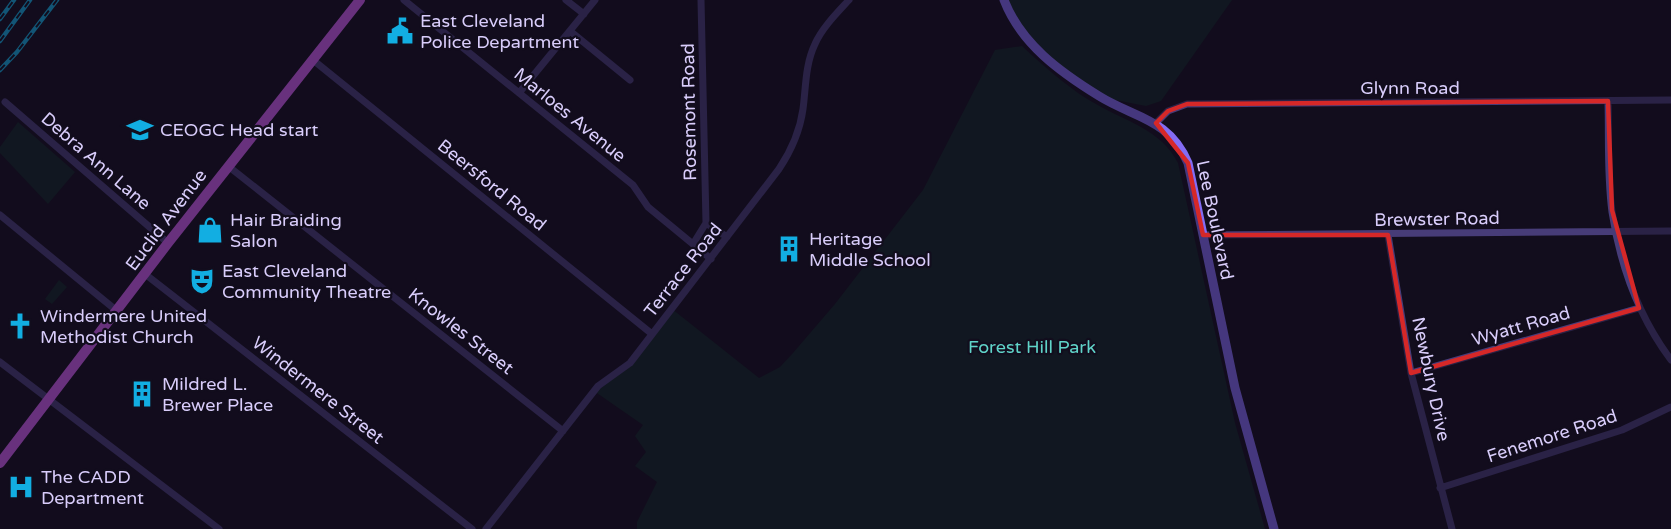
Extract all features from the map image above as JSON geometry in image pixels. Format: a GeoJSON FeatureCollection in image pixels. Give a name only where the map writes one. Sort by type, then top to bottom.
{"type":"FeatureCollection","features":[{"type":"Feature","properties":{"kind":"main road","name":"Euclid Avenue"},"geometry":{"type":"LineString","coordinates":[[0,463],[168,243],[360,0]]}},
{"type":"Feature","properties":{"kind":"street","name":"Marloes Avenue"},"geometry":{"type":"LineString","coordinates":[[404,0],[633,185],[648,207],[711,260]]}},
{"type":"Feature","properties":{"kind":"street"},"geometry":{"type":"LineString","coordinates":[[566,0],[584,14]]}},
{"type":"Feature","properties":{"kind":"street"},"geometry":{"type":"LineString","coordinates":[[519,93],[595,0]]}},
{"type":"Feature","properties":{"kind":"street","name":"Rosemont Road"},"geometry":{"type":"LineString","coordinates":[[701,0],[706,223]]}},
{"type":"Feature","properties":{"kind":"street","name":"Terrace Road"},"geometry":{"type":"LineString","coordinates":[[486,529],[598,386],[630,363],[711,260],[787,157],[800,122],[807,66],[815,43],[849,0]]}},
{"type":"Feature","properties":{"kind":"street","name":"Lee Boulevard"},"geometry":{"type":"LineString","coordinates":[[1004,0],[1017,27],[1041,55],[1100,97],[1156,123],[1178,144],[1185,157],[1237,399],[1274,529]]}},
{"type":"Feature","properties":{"kind":"street"},"geometry":{"type":"LineString","coordinates":[[570,31],[630,80]]}},
{"type":"Feature","properties":{"kind":"street","name":"Beersford Road"},"geometry":{"type":"LineString","coordinates":[[313,60],[652,334]]}},
{"type":"Feature","properties":{"kind":"street","name":"Glynn Road"},"geometry":{"type":"LineString","coordinates":[[1156,123],[1168,111],[1187,104],[1671,100]]}},
{"type":"Feature","properties":{"kind":"street"},"geometry":{"type":"LineString","coordinates":[[1608,101],[1610,176],[1616,232],[1640,308],[1661,347],[1671,360]]}},
{"type":"Feature","properties":{"kind":"street","name":"Debra Ann Lane"},"geometry":{"type":"LineString","coordinates":[[5,102],[168,243]]}},
{"type":"Feature","properties":{"kind":"street","name":"Knowles Street"},"geometry":{"type":"LineString","coordinates":[[228,166],[563,431]]}},
{"type":"Feature","properties":{"kind":"street"},"geometry":{"type":"LineString","coordinates":[[0,215],[117,311]]}},
{"type":"Feature","properties":{"kind":"street"},"geometry":{"type":"LineString","coordinates":[[693,244],[706,223],[727,237]]}},
{"type":"Feature","properties":{"kind":"street","name":"Brewster Road"},"geometry":{"type":"LineString","coordinates":[[1203,235],[1671,231]]}},
{"type":"Feature","properties":{"kind":"street","name":"Newbury Drive"},"geometry":{"type":"LineString","coordinates":[[1388,235],[1411,373],[1452,529]]}},
{"type":"Feature","properties":{"kind":"street","name":"Windermere Street"},"geometry":{"type":"LineString","coordinates":[[146,274],[472,529]]}},
{"type":"Feature","properties":{"kind":"street","name":"Wyatt Road"},"geometry":{"type":"LineString","coordinates":[[1411,373],[1640,308]]}},
{"type":"Feature","properties":{"kind":"street"},"geometry":{"type":"LineString","coordinates":[[0,362],[219,529]]}},
{"type":"Feature","properties":{"kind":"street","name":"Fenemore Road"},"geometry":{"type":"LineString","coordinates":[[1440,488],[1622,430],[1671,407]]}},
{"type":"Feature","properties":{"kind":"highlighted area"},"geometry":{"type":"Polygon","coordinates":[[[1608,101],[1612,210],[1639,308],[1411,373],[1388,235],[1203,235],[1188,163],[1156,123],[1168,111],[1187,104],[1608,101]]]}},
{"type":"Feature","properties":{"kind":"green space"},"geometry":{"type":"Polygon","coordinates":[[[1004,0],[1232,0],[1161,101],[1146,106],[1100,97],[1041,55],[1004,0]]]}},
{"type":"Feature","properties":{"kind":"green space","name":"Forest Hill Park"},"geometry":{"type":"Polygon","coordinates":[[[1022,46],[1077,92],[1152,134],[1171,151],[1178,163],[1235,423],[1265,529],[637,529],[637,522],[657,482],[635,466],[646,452],[635,436],[643,425],[594,391],[630,363],[672,309],[759,378],[780,367],[835,304],[923,190],[995,50],[1022,46]]]}},
{"type":"Feature","properties":{"kind":"green space"},"geometry":{"type":"Polygon","coordinates":[[[18,122],[75,172],[48,204],[0,153],[0,147],[18,122]]]}},
{"type":"Feature","properties":{"kind":"green space"},"geometry":{"type":"Polygon","coordinates":[[[59,280],[67,287],[52,304],[45,299],[59,280]]]}},
{"type":"Feature","properties":{"kind":"railway"},"geometry":{"type":"LineString","coordinates":[[0,19],[14,0]]}},
{"type":"Feature","properties":{"kind":"railway"},"geometry":{"type":"LineString","coordinates":[[0,41],[30,0]]}},
{"type":"Feature","properties":{"kind":"railway"},"geometry":{"type":"LineString","coordinates":[[0,70],[17,52],[57,0]]}},
{"type":"Feature","properties":{"kind":"place","name":"East Cleveland Police Department"},"geometry":{"type":"Point","coordinates":[400,31]}},
{"type":"Feature","properties":{"kind":"place","name":"CEOGC Head start"},"geometry":{"type":"Point","coordinates":[140,130]}},
{"type":"Feature","properties":{"kind":"place","name":"Hair Braiding Salon"},"geometry":{"type":"Point","coordinates":[210,230]}},
{"type":"Feature","properties":{"kind":"place","name":"Heritage Middle School"},"geometry":{"type":"Point","coordinates":[789,249]}},
{"type":"Feature","properties":{"kind":"place","name":"East Cleveland Community Theatre"},"geometry":{"type":"Point","coordinates":[202,281]}},
{"type":"Feature","properties":{"kind":"place","name":"Windermere United Methodist Church"},"geometry":{"type":"Point","coordinates":[20,326]}},
{"type":"Feature","properties":{"kind":"place","name":"Mildred L. Brewer Place"},"geometry":{"type":"Point","coordinates":[142,394]}},
{"type":"Feature","properties":{"kind":"place","name":"The CADD Department"},"geometry":{"type":"Point","coordinates":[21,487]}}]}
